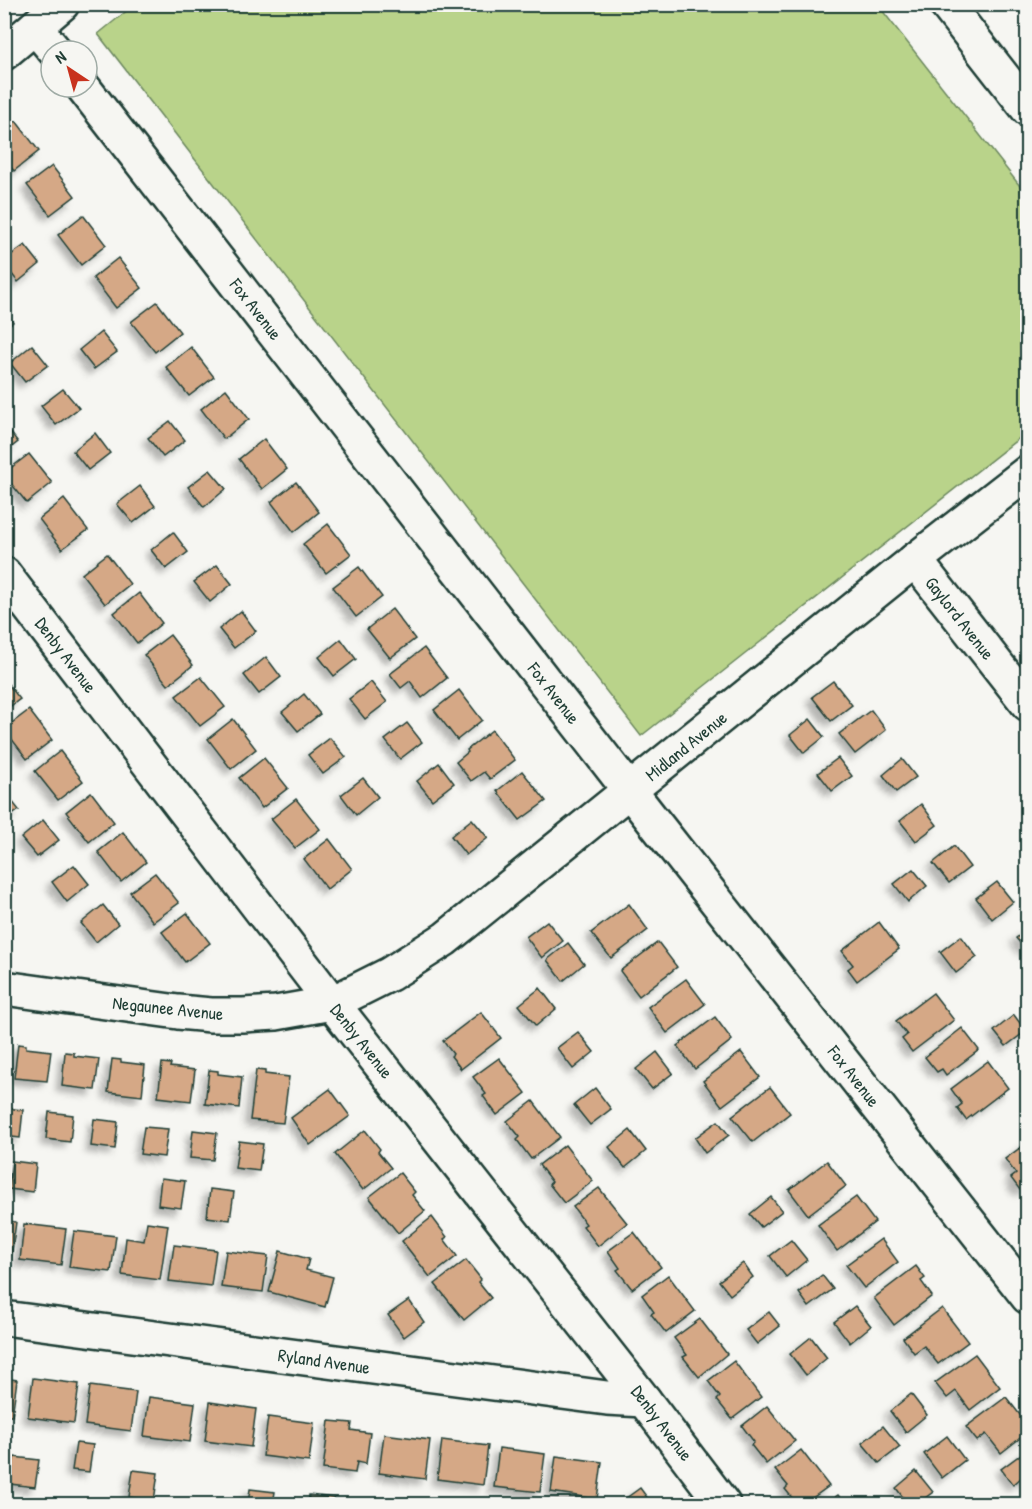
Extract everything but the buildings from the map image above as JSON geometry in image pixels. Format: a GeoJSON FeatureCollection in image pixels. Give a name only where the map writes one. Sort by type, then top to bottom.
{"type":"FeatureCollection","features":[{"type":"Feature","properties":{"kind":"street"},"geometry":{"type":"LineString","coordinates":[[45,39],[62,4]]}},
{"type":"Feature","properties":{"kind":"street"},"geometry":{"type":"LineString","coordinates":[[946,4],[1028,109]]}},
{"type":"Feature","properties":{"kind":"street"},"geometry":{"type":"LineString","coordinates":[[4,53],[39,41]]}},
{"type":"Feature","properties":{"kind":"street","name":"Fox Avenue"},"geometry":{"type":"LineString","coordinates":[[92,99],[630,791],[1028,1297]]}},
{"type":"Feature","properties":{"kind":"street","name":"Midland Avenue"},"geometry":{"type":"LineString","coordinates":[[332,1003],[390,974],[445,939],[915,560],[1028,472]]}},
{"type":"Feature","properties":{"kind":"street","name":"Gaylord Avenue"},"geometry":{"type":"LineString","coordinates":[[915,560],[1028,704]]}},
{"type":"Feature","properties":{"kind":"street","name":"Denby Avenue"},"geometry":{"type":"LineString","coordinates":[[4,574],[332,1003],[723,1504]]}},
{"type":"Feature","properties":{"kind":"street","name":"Negaunee Avenue"},"geometry":{"type":"LineString","coordinates":[[4,988],[211,1015],[276,1013],[332,1003]]}},
{"type":"Feature","properties":{"kind":"street","name":"Ryland Avenue"},"geometry":{"type":"LineString","coordinates":[[4,1318],[607,1398],[644,1400]]}},
{"type":"Feature","properties":{"kind":"green space"},"geometry":{"type":"Polygon","coordinates":[[[134,5],[878,5],[1027,195],[1027,432],[641,736],[98,34],[134,5]]]}}]}
